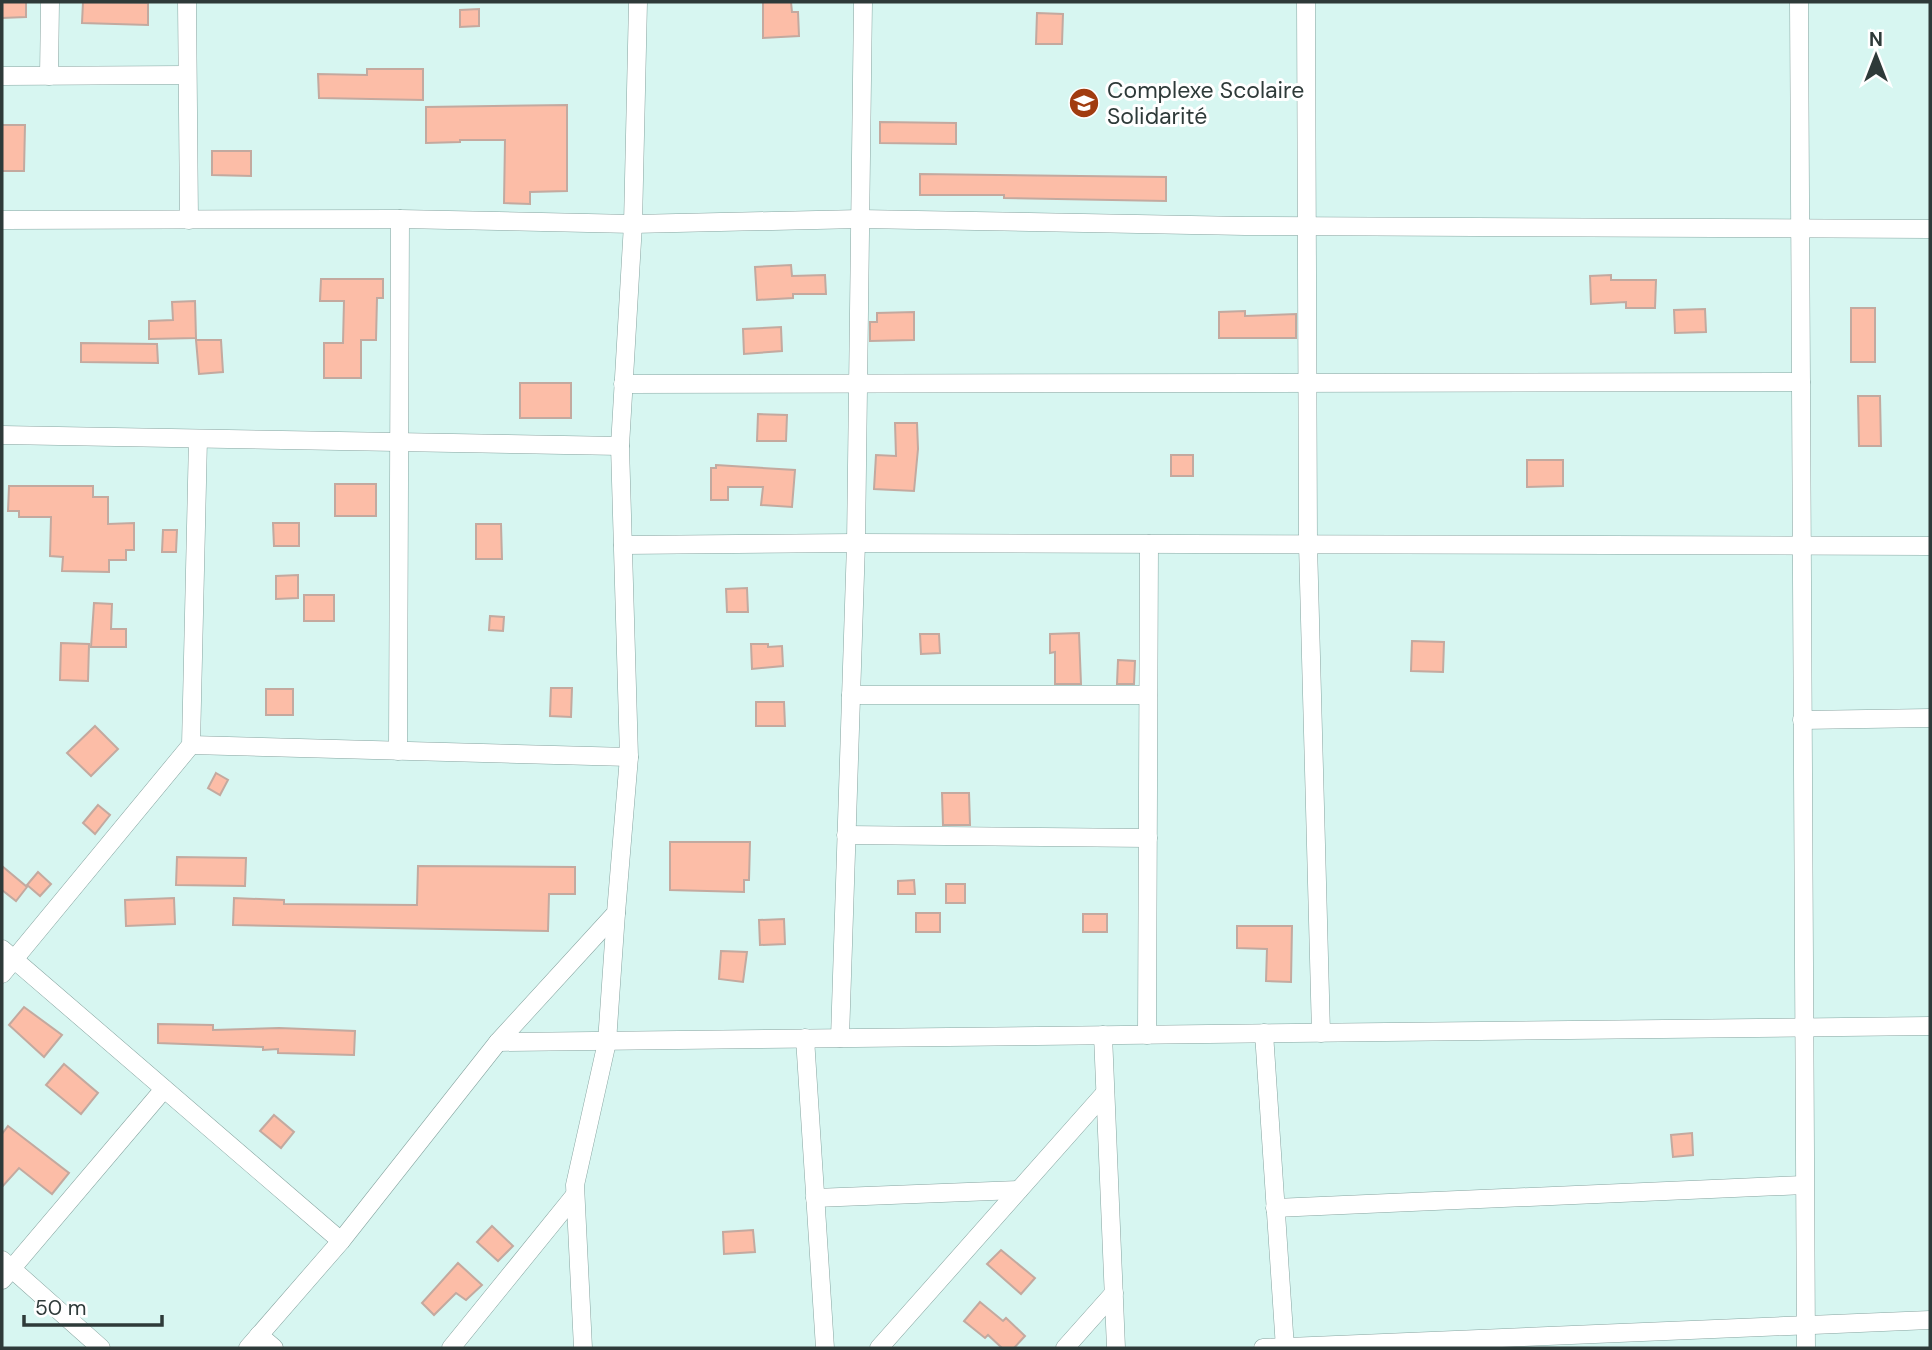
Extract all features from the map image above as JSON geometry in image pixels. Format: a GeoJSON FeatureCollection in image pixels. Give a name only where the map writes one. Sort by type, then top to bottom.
{"type":"FeatureCollection","features":[{"type":"Feature","properties":{"kind":"street"},"geometry":{"type":"LineString","coordinates":[[49,76],[50,2]]}},
{"type":"Feature","properties":{"kind":"street"},"geometry":{"type":"LineString","coordinates":[[187,2],[189,220]]}},
{"type":"Feature","properties":{"kind":"street"},"geometry":{"type":"LineString","coordinates":[[583,1348],[575,1185],[607,1042],[629,757],[620,446],[633,224],[638,2]]}},
{"type":"Feature","properties":{"kind":"street"},"geometry":{"type":"LineString","coordinates":[[840,1038],[856,543],[863,2]]}},
{"type":"Feature","properties":{"kind":"street"},"geometry":{"type":"LineString","coordinates":[[1306,2],[1308,544],[1321,1033]]}},
{"type":"Feature","properties":{"kind":"street"},"geometry":{"type":"LineString","coordinates":[[1799,2],[1806,1348]]}},
{"type":"Feature","properties":{"kind":"street"},"geometry":{"type":"LineString","coordinates":[[2,76],[187,75]]}},
{"type":"Feature","properties":{"kind":"street"},"geometry":{"type":"LineString","coordinates":[[398,751],[400,219]]}},
{"type":"Feature","properties":{"kind":"street"},"geometry":{"type":"LineString","coordinates":[[2,220],[400,219],[633,224],[860,219],[1307,226],[1930,229]]}},
{"type":"Feature","properties":{"kind":"street"},"geometry":{"type":"LineString","coordinates":[[624,384],[1801,382]]}},
{"type":"Feature","properties":{"kind":"street"},"geometry":{"type":"LineString","coordinates":[[2,435],[620,446]]}},
{"type":"Feature","properties":{"kind":"street"},"geometry":{"type":"LineString","coordinates":[[2,974],[8,954],[191,746],[198,439]]}},
{"type":"Feature","properties":{"kind":"street"},"geometry":{"type":"LineString","coordinates":[[623,545],[856,543],[1930,546]]}},
{"type":"Feature","properties":{"kind":"street"},"geometry":{"type":"LineString","coordinates":[[1147,1035],[1149,544]]}},
{"type":"Feature","properties":{"kind":"street"},"geometry":{"type":"LineString","coordinates":[[851,695],[1148,695]]}},
{"type":"Feature","properties":{"kind":"street"},"geometry":{"type":"LineString","coordinates":[[1802,720],[1930,718]]}},
{"type":"Feature","properties":{"kind":"street"},"geometry":{"type":"LineString","coordinates":[[191,746],[629,757]]}},
{"type":"Feature","properties":{"kind":"street"},"geometry":{"type":"LineString","coordinates":[[846,835],[1148,838]]}},
{"type":"Feature","properties":{"kind":"street"},"geometry":{"type":"LineString","coordinates":[[274,1348],[253,1342],[341,1241],[498,1042],[616,913]]}},
{"type":"Feature","properties":{"kind":"street"},"geometry":{"type":"LineString","coordinates":[[8,954],[341,1241]]}},
{"type":"Feature","properties":{"kind":"street"},"geometry":{"type":"LineString","coordinates":[[498,1042],[1930,1026]]}},
{"type":"Feature","properties":{"kind":"street"},"geometry":{"type":"LineString","coordinates":[[1264,1033],[1285,1348]]}},
{"type":"Feature","properties":{"kind":"street"},"geometry":{"type":"LineString","coordinates":[[1103,1035],[1116,1348]]}},
{"type":"Feature","properties":{"kind":"street"},"geometry":{"type":"LineString","coordinates":[[805,1038],[825,1348]]}},
{"type":"Feature","properties":{"kind":"street"},"geometry":{"type":"LineString","coordinates":[[101,1348],[5,1270],[164,1089]]}},
{"type":"Feature","properties":{"kind":"street"},"geometry":{"type":"LineString","coordinates":[[879,1348],[1105,1093]]}},
{"type":"Feature","properties":{"kind":"street"},"geometry":{"type":"LineString","coordinates":[[1276,1208],[1804,1185]]}},
{"type":"Feature","properties":{"kind":"street"},"geometry":{"type":"LineString","coordinates":[[815,1198],[1019,1190]]}},
{"type":"Feature","properties":{"kind":"street"},"geometry":{"type":"LineString","coordinates":[[451,1348],[575,1195]]}},
{"type":"Feature","properties":{"kind":"street"},"geometry":{"type":"LineString","coordinates":[[1065,1348],[1114,1293]]}},
{"type":"Feature","properties":{"kind":"street"},"geometry":{"type":"LineString","coordinates":[[1264,1348],[1465,1344],[1930,1320]]}},
{"type":"Feature","properties":{"kind":"building"},"geometry":{"type":"Polygon","coordinates":[[[2,2],[26,2],[26,17],[2,18],[2,2]]]}},
{"type":"Feature","properties":{"kind":"building"},"geometry":{"type":"Polygon","coordinates":[[[83,2],[148,3],[148,25],[82,23],[83,2]]]}},
{"type":"Feature","properties":{"kind":"building"},"geometry":{"type":"Polygon","coordinates":[[[763,2],[791,2],[792,12],[798,12],[799,36],[763,38],[763,2]]]}},
{"type":"Feature","properties":{"kind":"building"},"geometry":{"type":"Polygon","coordinates":[[[479,9],[479,26],[460,27],[460,10],[479,9]]]}},
{"type":"Feature","properties":{"kind":"building"},"geometry":{"type":"Polygon","coordinates":[[[1037,13],[1063,14],[1062,44],[1036,44],[1037,13]]]}},
{"type":"Feature","properties":{"kind":"building"},"geometry":{"type":"Polygon","coordinates":[[[367,69],[423,69],[423,100],[319,98],[318,74],[367,75],[367,69]]]}},
{"type":"Feature","properties":{"kind":"building"},"geometry":{"type":"Polygon","coordinates":[[[567,105],[567,191],[530,192],[530,204],[504,203],[505,140],[426,143],[426,107],[567,105]]]}},
{"type":"Feature","properties":{"kind":"building"},"geometry":{"type":"Polygon","coordinates":[[[880,122],[956,123],[956,144],[880,143],[880,122]]]}},
{"type":"Feature","properties":{"kind":"building"},"geometry":{"type":"Polygon","coordinates":[[[2,125],[25,125],[24,171],[2,171],[2,125]]]}},
{"type":"Feature","properties":{"kind":"building"},"geometry":{"type":"Polygon","coordinates":[[[212,151],[251,151],[251,176],[212,175],[212,151]]]}},
{"type":"Feature","properties":{"kind":"building"},"geometry":{"type":"Polygon","coordinates":[[[920,174],[1166,177],[1166,201],[920,195],[920,174]]]}},
{"type":"Feature","properties":{"kind":"building"},"geometry":{"type":"Polygon","coordinates":[[[791,265],[792,276],[825,275],[826,294],[793,294],[793,298],[757,300],[755,267],[791,265]]]}},
{"type":"Feature","properties":{"kind":"building"},"geometry":{"type":"Polygon","coordinates":[[[1611,275],[1611,280],[1656,280],[1655,308],[1626,308],[1626,302],[1591,304],[1590,276],[1611,275]]]}},
{"type":"Feature","properties":{"kind":"building"},"geometry":{"type":"Polygon","coordinates":[[[321,279],[383,279],[383,298],[377,298],[376,340],[361,340],[361,378],[324,378],[324,343],[343,343],[344,301],[320,301],[321,279]]]}},
{"type":"Feature","properties":{"kind":"building"},"geometry":{"type":"Polygon","coordinates":[[[195,301],[196,338],[149,339],[149,321],[173,320],[172,302],[195,301]]]}},
{"type":"Feature","properties":{"kind":"building"},"geometry":{"type":"Polygon","coordinates":[[[1851,308],[1875,308],[1875,362],[1851,362],[1851,308]]]}},
{"type":"Feature","properties":{"kind":"building"},"geometry":{"type":"Polygon","coordinates":[[[1705,309],[1706,332],[1675,333],[1674,310],[1705,309]]]}},
{"type":"Feature","properties":{"kind":"building"},"geometry":{"type":"Polygon","coordinates":[[[1245,311],[1245,316],[1296,314],[1296,338],[1219,338],[1219,312],[1245,311]]]}},
{"type":"Feature","properties":{"kind":"building"},"geometry":{"type":"Polygon","coordinates":[[[914,312],[914,340],[870,341],[870,322],[877,322],[877,313],[914,312]]]}},
{"type":"Feature","properties":{"kind":"building"},"geometry":{"type":"Polygon","coordinates":[[[781,327],[782,351],[744,354],[743,329],[781,327]]]}},
{"type":"Feature","properties":{"kind":"building"},"geometry":{"type":"Polygon","coordinates":[[[196,340],[221,340],[223,372],[199,374],[196,340]]]}},
{"type":"Feature","properties":{"kind":"building"},"geometry":{"type":"Polygon","coordinates":[[[81,343],[157,344],[158,363],[81,362],[81,343]]]}},
{"type":"Feature","properties":{"kind":"building"},"geometry":{"type":"Polygon","coordinates":[[[520,383],[571,383],[571,418],[520,418],[520,383]]]}},
{"type":"Feature","properties":{"kind":"building"},"geometry":{"type":"Polygon","coordinates":[[[1858,396],[1880,396],[1881,446],[1859,446],[1858,396]]]}},
{"type":"Feature","properties":{"kind":"building"},"geometry":{"type":"Polygon","coordinates":[[[758,414],[787,415],[786,441],[757,441],[758,414]]]}},
{"type":"Feature","properties":{"kind":"building"},"geometry":{"type":"Polygon","coordinates":[[[895,423],[917,423],[918,449],[914,491],[874,489],[876,455],[896,456],[895,423]]]}},
{"type":"Feature","properties":{"kind":"building"},"geometry":{"type":"Polygon","coordinates":[[[1171,455],[1193,455],[1193,476],[1171,476],[1171,455]]]}},
{"type":"Feature","properties":{"kind":"building"},"geometry":{"type":"Polygon","coordinates":[[[1527,460],[1563,460],[1563,486],[1527,487],[1527,460]]]}},
{"type":"Feature","properties":{"kind":"building"},"geometry":{"type":"Polygon","coordinates":[[[716,465],[795,470],[792,507],[761,505],[763,487],[728,487],[728,500],[711,500],[711,468],[716,468],[716,465]]]}},
{"type":"Feature","properties":{"kind":"building"},"geometry":{"type":"Polygon","coordinates":[[[335,484],[376,484],[376,516],[335,516],[335,484]]]}},
{"type":"Feature","properties":{"kind":"building"},"geometry":{"type":"Polygon","coordinates":[[[9,486],[93,486],[93,497],[108,497],[108,524],[134,523],[134,550],[126,550],[126,560],[109,560],[109,572],[62,571],[63,557],[50,556],[51,517],[19,517],[19,511],[8,511],[9,486]]]}},
{"type":"Feature","properties":{"kind":"building"},"geometry":{"type":"Polygon","coordinates":[[[273,523],[299,523],[299,546],[274,546],[273,523]]]}},
{"type":"Feature","properties":{"kind":"building"},"geometry":{"type":"Polygon","coordinates":[[[476,524],[501,524],[502,559],[476,559],[476,524]]]}},
{"type":"Feature","properties":{"kind":"building"},"geometry":{"type":"Polygon","coordinates":[[[163,530],[177,530],[176,552],[162,552],[163,530]]]}},
{"type":"Feature","properties":{"kind":"building"},"geometry":{"type":"Polygon","coordinates":[[[298,575],[298,598],[276,599],[276,576],[298,575]]]}},
{"type":"Feature","properties":{"kind":"building"},"geometry":{"type":"Polygon","coordinates":[[[747,588],[748,612],[727,612],[726,589],[747,588]]]}},
{"type":"Feature","properties":{"kind":"building"},"geometry":{"type":"Polygon","coordinates":[[[304,595],[334,595],[334,621],[304,621],[304,595]]]}},
{"type":"Feature","properties":{"kind":"building"},"geometry":{"type":"Polygon","coordinates":[[[94,603],[112,604],[111,629],[126,629],[126,647],[91,647],[94,603]]]}},
{"type":"Feature","properties":{"kind":"building"},"geometry":{"type":"Polygon","coordinates":[[[490,616],[504,617],[503,631],[489,630],[490,616]]]}},
{"type":"Feature","properties":{"kind":"building"},"geometry":{"type":"Polygon","coordinates":[[[1079,633],[1081,684],[1055,684],[1055,652],[1050,653],[1050,634],[1079,633]]]}},
{"type":"Feature","properties":{"kind":"building"},"geometry":{"type":"Polygon","coordinates":[[[920,634],[939,634],[940,653],[921,654],[920,634]]]}},
{"type":"Feature","properties":{"kind":"building"},"geometry":{"type":"Polygon","coordinates":[[[1412,641],[1444,642],[1443,672],[1411,671],[1412,641]]]}},
{"type":"Feature","properties":{"kind":"building"},"geometry":{"type":"Polygon","coordinates":[[[61,643],[89,644],[88,681],[60,680],[61,643]]]}},
{"type":"Feature","properties":{"kind":"building"},"geometry":{"type":"Polygon","coordinates":[[[751,644],[782,646],[783,666],[752,669],[751,644]]]}},
{"type":"Feature","properties":{"kind":"building"},"geometry":{"type":"Polygon","coordinates":[[[1118,660],[1135,661],[1134,684],[1117,684],[1118,660]]]}},
{"type":"Feature","properties":{"kind":"building"},"geometry":{"type":"Polygon","coordinates":[[[551,688],[572,688],[571,717],[550,716],[551,688]]]}},
{"type":"Feature","properties":{"kind":"building"},"geometry":{"type":"Polygon","coordinates":[[[266,689],[293,689],[293,715],[266,715],[266,689]]]}},
{"type":"Feature","properties":{"kind":"building"},"geometry":{"type":"Polygon","coordinates":[[[756,702],[784,702],[785,726],[756,726],[756,702]]]}},
{"type":"Feature","properties":{"kind":"building"},"geometry":{"type":"Polygon","coordinates":[[[95,726],[118,749],[91,776],[67,753],[95,726]]]}},
{"type":"Feature","properties":{"kind":"building"},"geometry":{"type":"Polygon","coordinates":[[[216,773],[228,780],[220,795],[208,788],[216,773]]]}},
{"type":"Feature","properties":{"kind":"building"},"geometry":{"type":"Polygon","coordinates":[[[942,793],[969,793],[970,825],[943,825],[942,793]]]}},
{"type":"Feature","properties":{"kind":"building"},"geometry":{"type":"Polygon","coordinates":[[[98,805],[110,815],[95,834],[83,823],[98,805]]]}},
{"type":"Feature","properties":{"kind":"building"},"geometry":{"type":"Polygon","coordinates":[[[670,842],[750,842],[749,880],[744,880],[744,892],[670,890],[670,842]]]}},
{"type":"Feature","properties":{"kind":"building"},"geometry":{"type":"Polygon","coordinates":[[[177,857],[246,858],[245,886],[176,885],[177,857]]]}},
{"type":"Feature","properties":{"kind":"building"},"geometry":{"type":"Polygon","coordinates":[[[2,866],[27,887],[16,901],[2,890],[2,866]]]}},
{"type":"Feature","properties":{"kind":"building"},"geometry":{"type":"Polygon","coordinates":[[[418,866],[575,867],[575,894],[549,894],[548,931],[233,925],[234,898],[284,900],[284,904],[417,905],[418,866]]]}},
{"type":"Feature","properties":{"kind":"building"},"geometry":{"type":"Polygon","coordinates":[[[38,872],[51,884],[40,896],[27,885],[38,872]]]}},
{"type":"Feature","properties":{"kind":"building"},"geometry":{"type":"Polygon","coordinates":[[[914,880],[915,894],[898,894],[898,881],[914,880]]]}},
{"type":"Feature","properties":{"kind":"building"},"geometry":{"type":"Polygon","coordinates":[[[946,884],[965,884],[965,903],[946,903],[946,884]]]}},
{"type":"Feature","properties":{"kind":"building"},"geometry":{"type":"Polygon","coordinates":[[[174,898],[175,924],[126,926],[125,900],[174,898]]]}},
{"type":"Feature","properties":{"kind":"building"},"geometry":{"type":"Polygon","coordinates":[[[916,913],[940,913],[940,932],[916,932],[916,913]]]}},
{"type":"Feature","properties":{"kind":"building"},"geometry":{"type":"Polygon","coordinates":[[[1083,914],[1107,914],[1107,932],[1083,932],[1083,914]]]}},
{"type":"Feature","properties":{"kind":"building"},"geometry":{"type":"Polygon","coordinates":[[[784,919],[785,944],[760,945],[759,920],[784,919]]]}},
{"type":"Feature","properties":{"kind":"building"},"geometry":{"type":"Polygon","coordinates":[[[1237,926],[1292,926],[1291,982],[1266,981],[1267,949],[1237,948],[1237,926]]]}},
{"type":"Feature","properties":{"kind":"building"},"geometry":{"type":"Polygon","coordinates":[[[721,951],[747,952],[743,982],[719,979],[721,951]]]}},
{"type":"Feature","properties":{"kind":"building"},"geometry":{"type":"Polygon","coordinates":[[[24,1007],[62,1035],[44,1057],[9,1025],[24,1007]]]}},
{"type":"Feature","properties":{"kind":"building"},"geometry":{"type":"Polygon","coordinates":[[[158,1024],[213,1025],[213,1030],[279,1028],[355,1031],[354,1055],[278,1053],[278,1049],[263,1050],[263,1047],[158,1043],[158,1024]]]}},
{"type":"Feature","properties":{"kind":"building"},"geometry":{"type":"Polygon","coordinates":[[[64,1064],[98,1093],[81,1114],[46,1085],[64,1064]]]}},
{"type":"Feature","properties":{"kind":"building"},"geometry":{"type":"Polygon","coordinates":[[[274,1115],[294,1132],[281,1148],[260,1131],[274,1115]]]}},
{"type":"Feature","properties":{"kind":"building"},"geometry":{"type":"Polygon","coordinates":[[[8,1126],[69,1173],[52,1194],[19,1168],[2,1187],[2,1134],[8,1126]]]}},
{"type":"Feature","properties":{"kind":"building"},"geometry":{"type":"Polygon","coordinates":[[[1692,1133],[1693,1155],[1673,1157],[1671,1135],[1692,1133]]]}},
{"type":"Feature","properties":{"kind":"building"},"geometry":{"type":"Polygon","coordinates":[[[492,1226],[513,1246],[498,1261],[477,1242],[492,1226]]]}},
{"type":"Feature","properties":{"kind":"building"},"geometry":{"type":"Polygon","coordinates":[[[753,1230],[755,1252],[724,1254],[723,1232],[753,1230]]]}},
{"type":"Feature","properties":{"kind":"building"},"geometry":{"type":"Polygon","coordinates":[[[1001,1250],[1035,1278],[1021,1294],[987,1264],[1001,1250]]]}},
{"type":"Feature","properties":{"kind":"building"},"geometry":{"type":"Polygon","coordinates":[[[458,1263],[482,1285],[466,1300],[456,1293],[434,1315],[422,1303],[458,1263]]]}},
{"type":"Feature","properties":{"kind":"building"},"geometry":{"type":"Polygon","coordinates":[[[980,1302],[1003,1321],[1006,1318],[1025,1336],[1014,1348],[1002,1348],[988,1335],[985,1338],[964,1321],[980,1302]]]}},
{"type":"Feature","properties":{"kind":"place","name":"Complexe Scolaire Solidarité"},"geometry":{"type":"Point","coordinates":[1084,103]}}]}
